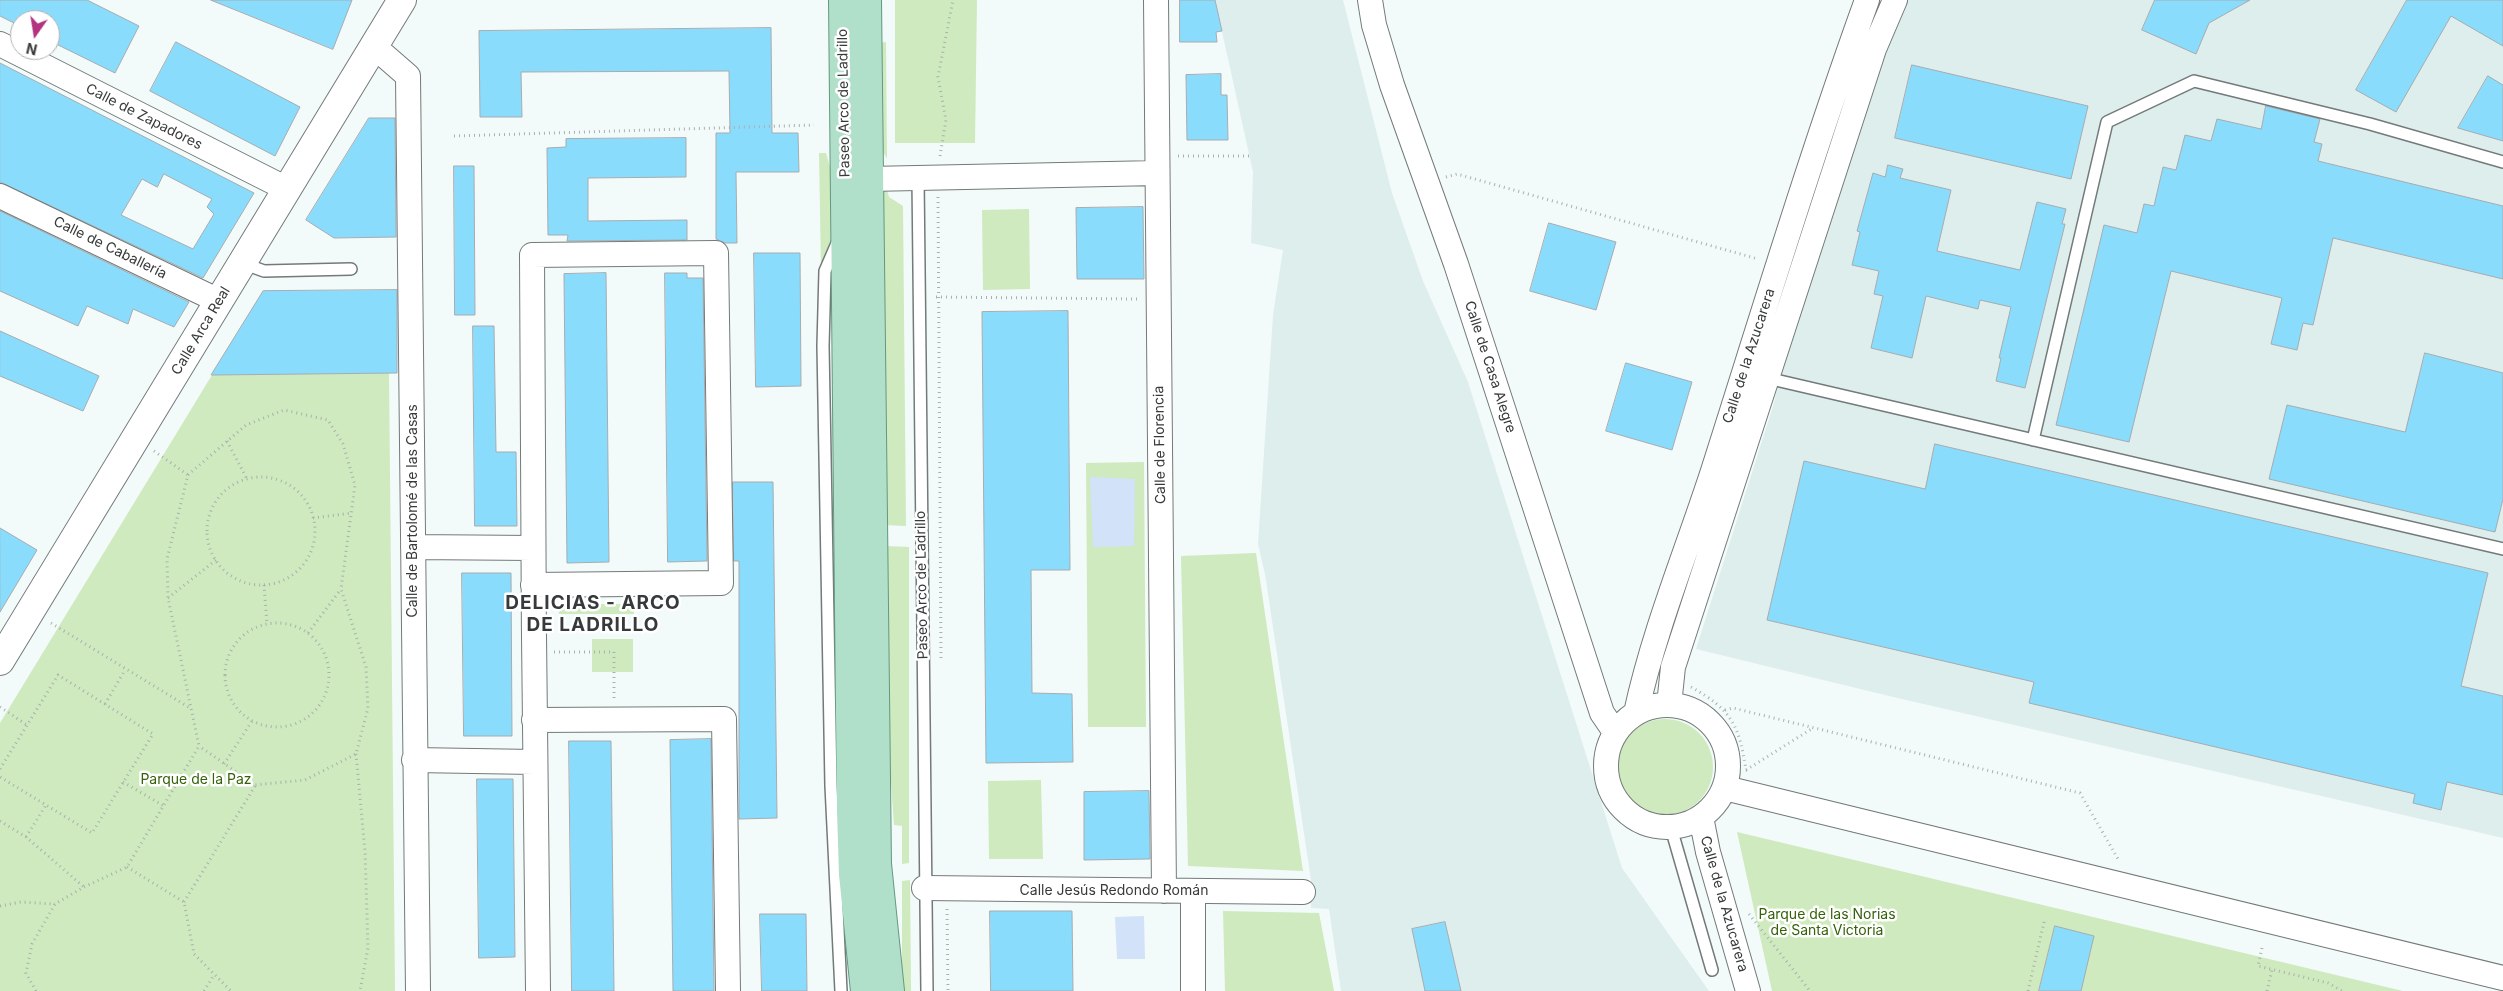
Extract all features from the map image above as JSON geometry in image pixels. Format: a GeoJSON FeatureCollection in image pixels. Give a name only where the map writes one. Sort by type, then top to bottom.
{"type":"FeatureCollection","features":[{"type":"Feature","properties":{"kind":"main road","name":"Paseo Arco de Ladrillo"},"geometry":{"type":"LineString","coordinates":[[843,0],[851,810],[853,874],[865,991]]}},
{"type":"Feature","properties":{"kind":"main road","name":"Paseo Arco de Ladrillo"},"geometry":{"type":"LineString","coordinates":[[867,0],[878,864],[890,991]]}},
{"type":"Feature","properties":{"kind":"street","name":"Calle Arca Real"},"geometry":{"type":"LineString","coordinates":[[0,661],[402,0]]}},
{"type":"Feature","properties":{"kind":"street","name":"Calle de Florencia"},"geometry":{"type":"LineString","coordinates":[[1156,0],[1164,891]]}},
{"type":"Feature","properties":{"kind":"street","name":"Calle de Casa Alegre"},"geometry":{"type":"LineString","coordinates":[[1370,0],[1374,25],[1387,70],[1459,274],[1602,713],[1615,732]]}},
{"type":"Feature","properties":{"kind":"street","name":"Calle de la Azucarera"},"geometry":{"type":"LineString","coordinates":[[1636,712],[1649,660],[1704,500],[1838,80],[1867,0]]}},
{"type":"Feature","properties":{"kind":"street","name":"Calle de la Azucarera"},"geometry":{"type":"LineString","coordinates":[[1669,704],[1673,667],[1874,49],[1895,0]]}},
{"type":"Feature","properties":{"kind":"street","name":"Calle de Zapadores"},"geometry":{"type":"LineString","coordinates":[[0,44],[287,189]]}},
{"type":"Feature","properties":{"kind":"street","name":"Calle de Bartolomé de las Casas"},"geometry":{"type":"LineString","coordinates":[[371,50],[385,56],[408,76],[418,991]]}},
{"type":"Feature","properties":{"kind":"street"},"geometry":{"type":"LineString","coordinates":[[869,179],[928,178],[1157,165]]}},
{"type":"Feature","properties":{"kind":"street","name":"Paseo Arco de Ladrillo"},"geometry":{"type":"LineString","coordinates":[[846,214],[869,179]]}},
{"type":"Feature","properties":{"kind":"street","name":"Calle de Caballería"},"geometry":{"type":"LineString","coordinates":[[0,196],[219,301]]}},
{"type":"Feature","properties":{"kind":"street"},"geometry":{"type":"LineString","coordinates":[[533,585],[721,583],[716,253],[532,255],[533,585],[534,653],[534,762],[538,991]]}},
{"type":"Feature","properties":{"kind":"street"},"geometry":{"type":"LineString","coordinates":[[413,547],[533,548]]}},
{"type":"Feature","properties":{"kind":"street"},"geometry":{"type":"LineString","coordinates":[[1669,704],[1688,708],[1705,718],[1718,732],[1726,750],[1729,769],[1725,788],[1711,809],[1692,823],[1671,828],[1651,826],[1633,818],[1619,805],[1609,788],[1605,770],[1607,750],[1615,732],[1636,712],[1652,706],[1669,704]]}},
{"type":"Feature","properties":{"kind":"street"},"geometry":{"type":"LineString","coordinates":[[534,720],[724,719],[728,991]]}},
{"type":"Feature","properties":{"kind":"street"},"geometry":{"type":"LineString","coordinates":[[414,760],[534,762]]}},
{"type":"Feature","properties":{"kind":"street"},"geometry":{"type":"LineString","coordinates":[[1725,788],[2503,978]]}},
{"type":"Feature","properties":{"kind":"street","name":"Calle de la Azucarera"},"geometry":{"type":"LineString","coordinates":[[1701,817],[1708,852],[1748,991]]}},
{"type":"Feature","properties":{"kind":"street","name":"Calle Jesús Redondo Román"},"geometry":{"type":"LineString","coordinates":[[935,889],[1303,892]]}},
{"type":"Feature","properties":{"kind":"street"},"geometry":{"type":"LineString","coordinates":[[1193,891],[1194,991]]}},
{"type":"Feature","properties":{"kind":"lane"},"geometry":{"type":"LineString","coordinates":[[2032,440],[2108,122],[2194,81],[2370,124],[2503,162]]}},
{"type":"Feature","properties":{"kind":"lane","name":"Paseo Arco de Ladrillo"},"geometry":{"type":"LineString","coordinates":[[927,991],[935,889],[919,296],[928,178]]}},
{"type":"Feature","properties":{"kind":"lane","name":"Paseo Arco de Ladrillo"},"geometry":{"type":"LineString","coordinates":[[840,991],[831,795],[823,346],[825,271],[846,214]]}},
{"type":"Feature","properties":{"kind":"lane"},"geometry":{"type":"LineString","coordinates":[[242,263],[264,271],[351,269]]}},
{"type":"Feature","properties":{"kind":"lane"},"geometry":{"type":"LineString","coordinates":[[1767,378],[2503,549]]}},
{"type":"Feature","properties":{"kind":"lane"},"geometry":{"type":"LineString","coordinates":[[1671,828],[1712,970]]}},
{"type":"Feature","properties":{"kind":"path"},"geometry":{"type":"LineString","coordinates":[[941,664],[938,297],[928,178],[946,120],[938,77],[954,0]]}},
{"type":"Feature","properties":{"kind":"path"},"geometry":{"type":"LineString","coordinates":[[454,136],[814,125]]}},
{"type":"Feature","properties":{"kind":"path"},"geometry":{"type":"LineString","coordinates":[[1157,165],[1250,156]]}},
{"type":"Feature","properties":{"kind":"path"},"geometry":{"type":"LineString","coordinates":[[1428,184],[1457,174],[1778,264]]}},
{"type":"Feature","properties":{"kind":"path"},"geometry":{"type":"LineString","coordinates":[[919,296],[1158,299]]}},
{"type":"Feature","properties":{"kind":"path"},"geometry":{"type":"LineString","coordinates":[[356,754],[305,780],[256,785],[199,746],[191,709],[168,598],[167,559],[188,475],[246,424],[284,410],[328,420],[343,444],[355,485],[341,589],[366,667],[368,708],[356,754],[364,851],[368,948],[360,991]]}},
{"type":"Feature","properties":{"kind":"path"},"geometry":{"type":"LineString","coordinates":[[228,441],[248,479]]}},
{"type":"Feature","properties":{"kind":"path"},"geometry":{"type":"LineString","coordinates":[[153,450],[188,475]]}},
{"type":"Feature","properties":{"kind":"path"},"geometry":{"type":"LineString","coordinates":[[264,477],[281,481],[296,490],[307,502],[313,518],[315,534],[312,549],[305,563],[294,574],[280,582],[264,585],[236,579],[225,571],[216,560],[209,545],[207,528],[211,512],[219,497],[248,479],[264,477]]}},
{"type":"Feature","properties":{"kind":"path"},"geometry":{"type":"LineString","coordinates":[[313,518],[352,512]]}},
{"type":"Feature","properties":{"kind":"path"},"geometry":{"type":"LineString","coordinates":[[168,598],[216,560]]}},
{"type":"Feature","properties":{"kind":"path"},"geometry":{"type":"LineString","coordinates":[[264,585],[267,624]]}},
{"type":"Feature","properties":{"kind":"path"},"geometry":{"type":"LineString","coordinates":[[308,633],[341,589]]}},
{"type":"Feature","properties":{"kind":"path"},"geometry":{"type":"LineString","coordinates":[[47,620],[125,670],[191,709]]}},
{"type":"Feature","properties":{"kind":"path"},"geometry":{"type":"LineString","coordinates":[[281,623],[295,626],[308,633],[320,646],[328,661],[330,678],[326,696],[316,710],[302,721],[286,727],[268,727],[252,720],[238,710],[229,694],[225,676],[228,658],[237,643],[250,631],[267,624],[281,623]]}},
{"type":"Feature","properties":{"kind":"path"},"geometry":{"type":"LineString","coordinates":[[534,653],[614,652],[614,719]]}},
{"type":"Feature","properties":{"kind":"path"},"geometry":{"type":"LineString","coordinates":[[1673,667],[1685,670],[1683,683],[1725,710],[1741,737],[1746,770]]}},
{"type":"Feature","properties":{"kind":"path"},"geometry":{"type":"LineString","coordinates":[[105,704],[125,670]]}},
{"type":"Feature","properties":{"kind":"path"},"geometry":{"type":"LineString","coordinates":[[0,769],[58,675],[153,734],[92,833],[0,777]]}},
{"type":"Feature","properties":{"kind":"path"},"geometry":{"type":"LineString","coordinates":[[0,707],[27,725]]}},
{"type":"Feature","properties":{"kind":"path"},"geometry":{"type":"LineString","coordinates":[[1725,710],[1733,708],[2080,793],[2118,860]]}},
{"type":"Feature","properties":{"kind":"path"},"geometry":{"type":"LineString","coordinates":[[224,764],[252,720]]}},
{"type":"Feature","properties":{"kind":"path"},"geometry":{"type":"LineString","coordinates":[[1746,770],[1813,728]]}},
{"type":"Feature","properties":{"kind":"path"},"geometry":{"type":"LineString","coordinates":[[36,991],[26,973],[32,944],[55,904],[84,887],[127,867],[199,746]]}},
{"type":"Feature","properties":{"kind":"path"},"geometry":{"type":"LineString","coordinates":[[1746,770],[1753,772]]}},
{"type":"Feature","properties":{"kind":"path"},"geometry":{"type":"LineString","coordinates":[[123,782],[164,806]]}},
{"type":"Feature","properties":{"kind":"path"},"geometry":{"type":"LineString","coordinates":[[231,991],[194,954],[184,902],[256,785]]}},
{"type":"Feature","properties":{"kind":"path"},"geometry":{"type":"LineString","coordinates":[[26,837],[46,805]]}},
{"type":"Feature","properties":{"kind":"path"},"geometry":{"type":"LineString","coordinates":[[0,820],[26,837],[84,887]]}},
{"type":"Feature","properties":{"kind":"path"},"geometry":{"type":"LineString","coordinates":[[127,867],[184,902]]}},
{"type":"Feature","properties":{"kind":"path"},"geometry":{"type":"LineString","coordinates":[[935,889],[948,991]]}},
{"type":"Feature","properties":{"kind":"path"},"geometry":{"type":"LineString","coordinates":[[0,906],[21,902],[55,904]]}},
{"type":"Feature","properties":{"kind":"path"},"geometry":{"type":"LineString","coordinates":[[1750,914],[1810,991]]}},
{"type":"Feature","properties":{"kind":"path"},"geometry":{"type":"LineString","coordinates":[[2028,991],[2045,918]]}},
{"type":"Feature","properties":{"kind":"path"},"geometry":{"type":"LineString","coordinates":[[2262,948],[2258,966],[2328,983],[2342,991]]}},
{"type":"Feature","properties":{"kind":"path"},"geometry":{"type":"LineString","coordinates":[[2267,991],[2272,970]]}},
{"type":"Feature","properties":{"kind":"path"},"geometry":{"type":"LineString","coordinates":[[204,991],[214,975]]}},
{"type":"Feature","properties":{"kind":"shaded area"},"geometry":{"type":"Polygon","coordinates":[[[1215,0],[1343,0],[1392,193],[1423,281],[1468,382],[1622,868],[1709,991],[1341,991],[1329,909],[1311,908],[1311,880],[1265,574],[1258,544],[1273,315],[1283,250],[1251,243],[1253,172],[1215,0]]]}},
{"type":"Feature","properties":{"kind":"shaded area"},"geometry":{"type":"Polygon","coordinates":[[[1903,0],[2503,0],[2503,838],[1889,696],[1696,649],[1774,403],[1780,376],[1903,0]]]}},
{"type":"Feature","properties":{"kind":"green space"},"geometry":{"type":"Polygon","coordinates":[[[895,0],[977,0],[975,143],[895,143],[895,0]]]}},
{"type":"Feature","properties":{"kind":"green space"},"geometry":{"type":"Polygon","coordinates":[[[886,42],[887,159],[881,148],[879,43],[886,42]]]}},
{"type":"Feature","properties":{"kind":"green space"},"geometry":{"type":"Polygon","coordinates":[[[819,153],[826,153],[836,188],[837,222],[821,268],[819,153]]]}},
{"type":"Feature","properties":{"kind":"green space"},"geometry":{"type":"Polygon","coordinates":[[[887,190],[889,197],[903,206],[906,526],[884,525],[880,192],[887,190]]]}},
{"type":"Feature","properties":{"kind":"green space"},"geometry":{"type":"Polygon","coordinates":[[[1029,209],[1030,289],[983,290],[982,210],[1029,209]]]}},
{"type":"Feature","properties":{"kind":"green space","name":"Parque de la Paz"},"geometry":{"type":"Polygon","coordinates":[[[389,373],[395,991],[0,991],[0,723],[212,375],[389,373]]]}},
{"type":"Feature","properties":{"kind":"green space"},"geometry":{"type":"Polygon","coordinates":[[[1144,462],[1146,727],[1088,727],[1086,463],[1144,462]]]}},
{"type":"Feature","properties":{"kind":"green space"},"geometry":{"type":"Polygon","coordinates":[[[886,546],[909,547],[909,863],[902,864],[902,826],[894,825],[886,710],[886,546]]]}},
{"type":"Feature","properties":{"kind":"green space"},"geometry":{"type":"Polygon","coordinates":[[[1256,553],[1303,871],[1188,866],[1181,556],[1256,553]]]}},
{"type":"Feature","properties":{"kind":"green space"},"geometry":{"type":"Polygon","coordinates":[[[558,604],[634,604],[634,614],[559,614],[558,604]]]}},
{"type":"Feature","properties":{"kind":"green space"},"geometry":{"type":"Polygon","coordinates":[[[592,639],[633,639],[633,672],[592,672],[592,639]]]}},
{"type":"Feature","properties":{"kind":"green space"},"geometry":{"type":"Polygon","coordinates":[[[1665,719],[1683,723],[1699,733],[1709,749],[1713,767],[1709,785],[1699,801],[1683,811],[1665,815],[1647,811],[1631,801],[1621,785],[1617,767],[1621,749],[1631,733],[1647,723],[1665,719]]]}},
{"type":"Feature","properties":{"kind":"green space"},"geometry":{"type":"Polygon","coordinates":[[[1041,780],[1043,859],[989,859],[988,781],[1041,780]]]}},
{"type":"Feature","properties":{"kind":"green space","name":"Parque de las Norias de Santa Victoria"},"geometry":{"type":"Polygon","coordinates":[[[1737,832],[2403,991],[1772,991],[1737,832]]]}},
{"type":"Feature","properties":{"kind":"green space"},"geometry":{"type":"Polygon","coordinates":[[[910,880],[911,991],[902,991],[902,881],[910,880]]]}},
{"type":"Feature","properties":{"kind":"green space"},"geometry":{"type":"Polygon","coordinates":[[[1223,911],[1319,913],[1334,991],[1225,991],[1223,911]]]}},
{"type":"Feature","properties":{"kind":"water"},"geometry":{"type":"Polygon","coordinates":[[[1090,477],[1135,479],[1134,546],[1093,547],[1090,477]]]}},
{"type":"Feature","properties":{"kind":"water"},"geometry":{"type":"Polygon","coordinates":[[[1144,916],[1145,959],[1117,959],[1115,917],[1144,916]]]}},
{"type":"Feature","properties":{"kind":"building"},"geometry":{"type":"Polygon","coordinates":[[[0,0],[87,0],[139,26],[115,73],[60,46],[60,10],[10,10],[10,21],[0,16],[0,0]]]}},
{"type":"Feature","properties":{"kind":"building"},"geometry":{"type":"Polygon","coordinates":[[[211,0],[352,0],[333,49],[211,0]]]}},
{"type":"Feature","properties":{"kind":"building"},"geometry":{"type":"Polygon","coordinates":[[[1180,0],[1215,0],[1222,31],[1216,32],[1217,42],[1180,42],[1180,0]]]}},
{"type":"Feature","properties":{"kind":"building"},"geometry":{"type":"Polygon","coordinates":[[[2155,0],[2250,0],[2209,23],[2196,54],[2142,30],[2155,0]]]}},
{"type":"Feature","properties":{"kind":"building"},"geometry":{"type":"Polygon","coordinates":[[[2407,0],[2503,0],[2503,46],[2451,16],[2396,112],[2356,90],[2407,0]]]}},
{"type":"Feature","properties":{"kind":"building"},"geometry":{"type":"Polygon","coordinates":[[[771,28],[772,133],[798,133],[799,172],[736,172],[737,243],[725,243],[716,239],[716,133],[730,133],[729,71],[521,72],[522,117],[480,117],[479,31],[771,28]]]}},
{"type":"Feature","properties":{"kind":"building"},"geometry":{"type":"Polygon","coordinates":[[[176,42],[300,107],[275,156],[150,91],[176,42]]]}},
{"type":"Feature","properties":{"kind":"building"},"geometry":{"type":"Polygon","coordinates":[[[0,63],[254,193],[203,278],[0,182],[0,63]],[[164,174],[157,187],[142,179],[121,215],[193,249],[214,214],[207,207],[212,199],[164,174]]]}},
{"type":"Feature","properties":{"kind":"building"},"geometry":{"type":"Polygon","coordinates":[[[1912,65],[2088,106],[2071,179],[1895,138],[1912,65]]]}},
{"type":"Feature","properties":{"kind":"building"},"geometry":{"type":"Polygon","coordinates":[[[1221,74],[1221,95],[1227,95],[1228,140],[1187,140],[1186,75],[1221,74]]]}},
{"type":"Feature","properties":{"kind":"building"},"geometry":{"type":"Polygon","coordinates":[[[2488,76],[2503,85],[2503,141],[2458,128],[2488,76]]]}},
{"type":"Feature","properties":{"kind":"building"},"geometry":{"type":"Polygon","coordinates":[[[2266,106],[2320,119],[2314,142],[2322,144],[2318,161],[2503,206],[2503,279],[2333,238],[2313,325],[2303,323],[2297,350],[2271,344],[2282,298],[2171,271],[2129,442],[2056,425],[2104,225],[2137,233],[2144,204],[2154,206],[2163,167],[2176,170],[2185,135],[2211,141],[2217,119],[2261,129],[2266,106]]]}},
{"type":"Feature","properties":{"kind":"building"},"geometry":{"type":"Polygon","coordinates":[[[369,118],[395,118],[396,237],[334,238],[306,220],[369,118]]]}},
{"type":"Feature","properties":{"kind":"building"},"geometry":{"type":"Polygon","coordinates":[[[686,138],[686,177],[588,178],[588,221],[687,220],[687,240],[567,241],[568,235],[548,235],[547,148],[566,147],[566,139],[686,138]]]}},
{"type":"Feature","properties":{"kind":"building"},"geometry":{"type":"Polygon","coordinates":[[[1888,165],[1903,169],[1900,178],[1951,190],[1937,251],[2020,270],[2037,202],[2066,209],[2062,224],[2065,224],[2025,388],[1996,381],[2001,358],[1999,358],[2011,307],[1980,300],[1978,309],[1926,296],[1912,358],[1871,348],[1883,296],[1874,294],[1879,271],[1852,265],[1860,232],[1857,231],[1873,173],[1885,177],[1888,165]]]}},
{"type":"Feature","properties":{"kind":"building"},"geometry":{"type":"Polygon","coordinates":[[[454,166],[474,166],[475,315],[455,315],[454,166]]]}},
{"type":"Feature","properties":{"kind":"building"},"geometry":{"type":"Polygon","coordinates":[[[1143,207],[1144,279],[1077,279],[1076,208],[1143,207]]]}},
{"type":"Feature","properties":{"kind":"building"},"geometry":{"type":"Polygon","coordinates":[[[0,211],[189,302],[174,327],[133,309],[128,324],[87,306],[78,326],[0,291],[0,211]]]}},
{"type":"Feature","properties":{"kind":"building"},"geometry":{"type":"Polygon","coordinates":[[[1549,223],[1616,242],[1596,310],[1530,291],[1549,223]]]}},
{"type":"Feature","properties":{"kind":"building"},"geometry":{"type":"Polygon","coordinates":[[[754,253],[800,253],[801,386],[756,387],[754,253]]]}},
{"type":"Feature","properties":{"kind":"building"},"geometry":{"type":"Polygon","coordinates":[[[606,273],[609,562],[567,563],[564,274],[606,273]]]}},
{"type":"Feature","properties":{"kind":"building"},"geometry":{"type":"Polygon","coordinates":[[[665,273],[687,273],[687,278],[703,278],[707,561],[668,562],[665,273]]]}},
{"type":"Feature","properties":{"kind":"building"},"geometry":{"type":"Polygon","coordinates":[[[397,290],[397,373],[211,375],[263,291],[397,290]]]}},
{"type":"Feature","properties":{"kind":"building"},"geometry":{"type":"Polygon","coordinates":[[[1068,311],[1070,570],[1031,570],[1032,693],[1072,694],[1073,762],[986,763],[982,312],[1068,311]]]}},
{"type":"Feature","properties":{"kind":"building"},"geometry":{"type":"Polygon","coordinates":[[[473,326],[494,326],[496,452],[516,452],[517,526],[475,526],[473,326]]]}},
{"type":"Feature","properties":{"kind":"building"},"geometry":{"type":"Polygon","coordinates":[[[0,331],[99,376],[83,411],[0,376],[0,331]]]}},
{"type":"Feature","properties":{"kind":"building"},"geometry":{"type":"Polygon","coordinates":[[[2425,353],[2503,373],[2503,499],[2495,532],[2269,479],[2287,405],[2405,432],[2425,353]]]}},
{"type":"Feature","properties":{"kind":"building"},"geometry":{"type":"Polygon","coordinates":[[[1626,363],[1692,382],[1672,450],[1606,431],[1626,363]]]}},
{"type":"Feature","properties":{"kind":"building"},"geometry":{"type":"Polygon","coordinates":[[[1935,444],[2488,573],[2461,686],[2503,696],[2503,795],[2447,782],[2441,810],[2413,803],[2415,794],[2029,703],[2034,682],[1767,620],[1804,461],[1925,489],[1935,444]]]}},
{"type":"Feature","properties":{"kind":"building"},"geometry":{"type":"Polygon","coordinates":[[[733,482],[773,482],[777,818],[739,819],[739,561],[734,561],[733,482]]]}},
{"type":"Feature","properties":{"kind":"building"},"geometry":{"type":"Polygon","coordinates":[[[0,528],[37,550],[0,612],[0,528]]]}},
{"type":"Feature","properties":{"kind":"building"},"geometry":{"type":"Polygon","coordinates":[[[462,573],[511,573],[512,736],[464,736],[462,573]]]}},
{"type":"Feature","properties":{"kind":"building"},"geometry":{"type":"Polygon","coordinates":[[[711,739],[714,991],[673,991],[670,740],[711,739]]]}},
{"type":"Feature","properties":{"kind":"building"},"geometry":{"type":"Polygon","coordinates":[[[569,741],[611,741],[614,991],[572,991],[569,741]]]}},
{"type":"Feature","properties":{"kind":"building"},"geometry":{"type":"Polygon","coordinates":[[[477,779],[513,779],[515,957],[479,958],[477,779]]]}},
{"type":"Feature","properties":{"kind":"building"},"geometry":{"type":"Polygon","coordinates":[[[1149,791],[1150,859],[1084,860],[1084,792],[1149,791]]]}},
{"type":"Feature","properties":{"kind":"building"},"geometry":{"type":"Polygon","coordinates":[[[990,911],[1072,911],[1073,991],[991,991],[990,911]]]}},
{"type":"Feature","properties":{"kind":"building"},"geometry":{"type":"Polygon","coordinates":[[[760,914],[806,914],[807,991],[762,991],[760,914]]]}},
{"type":"Feature","properties":{"kind":"building"},"geometry":{"type":"Polygon","coordinates":[[[1445,922],[1461,991],[1425,991],[1412,929],[1445,922]]]}},
{"type":"Feature","properties":{"kind":"building"},"geometry":{"type":"Polygon","coordinates":[[[2055,926],[2094,936],[2081,991],[2039,991],[2055,926]]]}},
{"type":"Feature","properties":{"kind":"district","name":"DELICIAS - ARCO DE LADRILLO"},"geometry":{"type":"Point","coordinates":[593,614]}}]}
